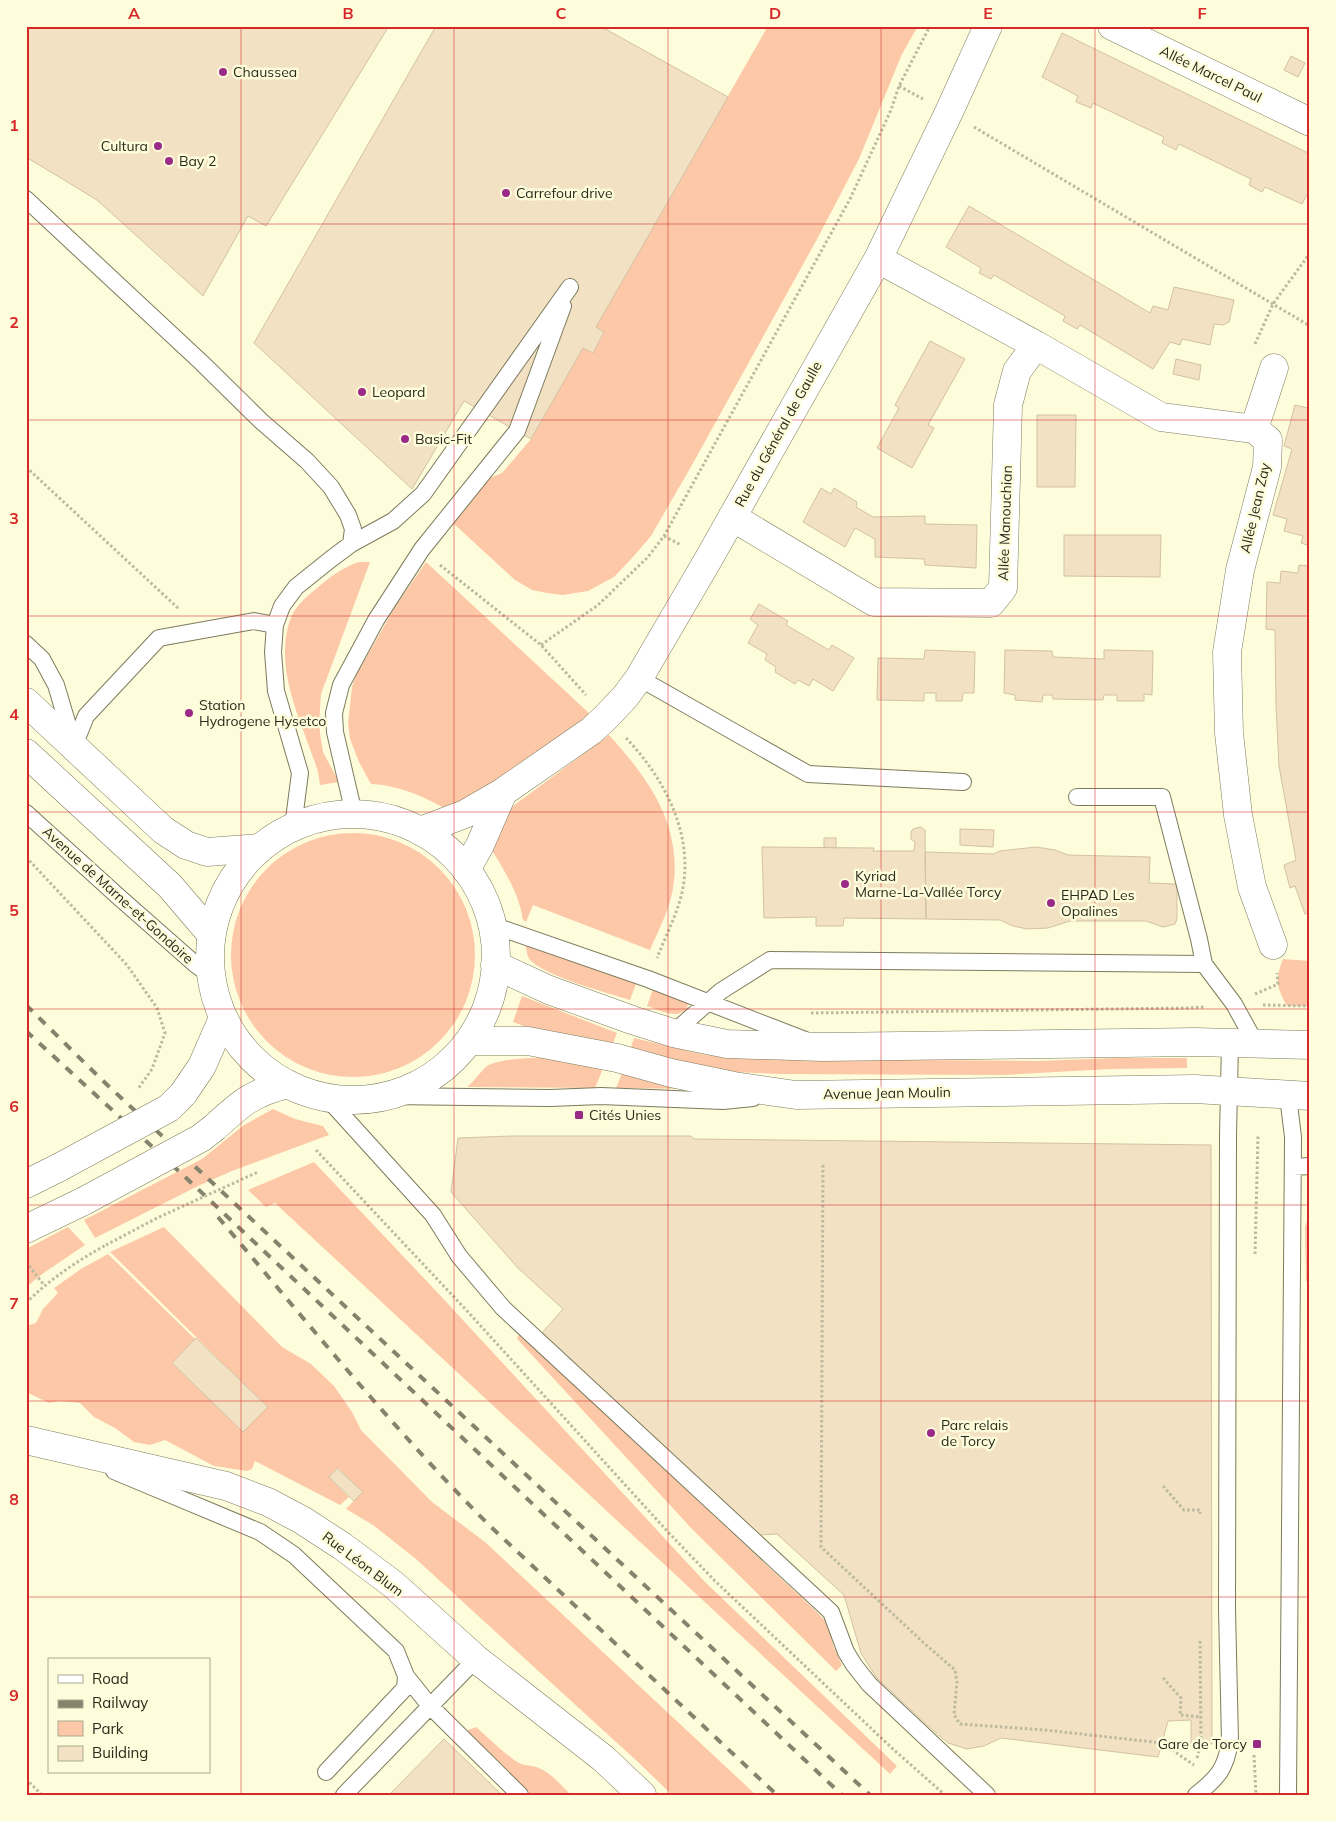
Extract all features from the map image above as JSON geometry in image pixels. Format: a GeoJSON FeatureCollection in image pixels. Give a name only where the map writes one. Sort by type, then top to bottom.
{"type":"FeatureCollection","features":[{"type":"Feature","properties":{"kind":"street","name":"Rue du Général de Gaulle"},"geometry":{"type":"LineString","coordinates":[[420,831],[465,814],[503,792],[591,731],[619,704],[639,678],[878,259],[988,26]]}},
{"type":"Feature","properties":{"kind":"street","name":"Allée Marcel Paul"},"geometry":{"type":"LineString","coordinates":[[1112,26],[1310,122]]}},
{"type":"Feature","properties":{"kind":"street"},"geometry":{"type":"LineString","coordinates":[[878,259],[1036,345],[1161,417],[1254,429],[1274,368]]}},
{"type":"Feature","properties":{"kind":"street","name":"Allée Manouchian"},"geometry":{"type":"LineString","coordinates":[[732,517],[874,602],[991,603],[1003,588],[1008,405],[1017,371],[1036,345]]}},
{"type":"Feature","properties":{"kind":"street","name":"Allée Jean Zay"},"geometry":{"type":"LineString","coordinates":[[1254,429],[1268,440],[1267,467],[1240,570],[1227,652],[1230,733],[1238,815],[1252,887],[1273,945]]}},
{"type":"Feature","properties":{"kind":"street"},"geometry":{"type":"LineString","coordinates":[[26,702],[163,830],[186,846],[207,852],[260,848]]}},
{"type":"Feature","properties":{"kind":"street"},"geometry":{"type":"LineString","coordinates":[[26,753],[170,886],[211,934]]}},
{"type":"Feature","properties":{"kind":"street"},"geometry":{"type":"LineString","coordinates":[[466,870],[480,845],[503,792]]}},
{"type":"Feature","properties":{"kind":"street"},"geometry":{"type":"LineString","coordinates":[[354,814],[388,818],[420,831],[445,848],[466,870],[482,896],[492,925],[495,966],[487,1005],[479,1024],[469,1041],[456,1056],[425,1081],[407,1089],[388,1096],[357,1100],[326,1097],[288,1084],[268,1072],[250,1056],[235,1038],[223,1018],[211,976],[210,955],[211,934],[218,910],[228,887],[242,866],[260,848],[293,827],[323,817],[354,814]]}},
{"type":"Feature","properties":{"kind":"street"},"geometry":{"type":"LineString","coordinates":[[495,966],[549,990],[592,1006],[673,1033],[727,1044],[823,1047],[1195,1042],[1310,1045]]}},
{"type":"Feature","properties":{"kind":"street"},"geometry":{"type":"LineString","coordinates":[[26,1184],[168,1108],[183,1094],[202,1066],[223,1018]]}},
{"type":"Feature","properties":{"kind":"street","name":"Avenue Jean Moulin"},"geometry":{"type":"LineString","coordinates":[[469,1041],[528,1041],[617,1058],[671,1073],[716,1082],[796,1094],[1195,1088],[1303,1096]]}},
{"type":"Feature","properties":{"kind":"street"},"geometry":{"type":"LineString","coordinates":[[26,1229],[84,1201],[202,1138],[242,1103],[268,1089],[288,1084]]}},
{"type":"Feature","properties":{"kind":"street","name":"Rue Léon Blum"},"geometry":{"type":"LineString","coordinates":[[26,1440],[226,1486],[268,1502],[302,1520],[394,1585],[476,1658],[604,1759],[642,1795]]}},
{"type":"Feature","properties":{"kind":"lane"},"geometry":{"type":"LineString","coordinates":[[26,200],[202,363],[331,487],[348,515],[353,529],[351,544]]}},
{"type":"Feature","properties":{"kind":"lane"},"geometry":{"type":"LineString","coordinates":[[293,827],[300,773],[276,691],[273,652],[275,625],[282,606],[296,587],[351,544],[393,521],[422,494],[570,287],[517,431],[422,549],[376,620],[341,685],[334,713],[335,732],[354,814]]}},
{"type":"Feature","properties":{"kind":"lane"},"geometry":{"type":"LineString","coordinates":[[74,746],[86,716],[159,638],[254,621],[275,625]]}},
{"type":"Feature","properties":{"kind":"lane"},"geometry":{"type":"LineString","coordinates":[[26,644],[42,659],[56,684],[74,746]]}},
{"type":"Feature","properties":{"kind":"lane"},"geometry":{"type":"LineString","coordinates":[[639,678],[808,774],[963,782]]}},
{"type":"Feature","properties":{"kind":"lane"},"geometry":{"type":"LineString","coordinates":[[1078,797],[1162,797],[1204,964],[1234,1004],[1243,1044],[1230,1091],[1228,1143],[1227,1609],[1230,1740],[1228,1754],[1220,1773],[1196,1795]]}},
{"type":"Feature","properties":{"kind":"lane","name":"Avenue de Marne-et-Gondoire"},"geometry":{"type":"LineString","coordinates":[[26,813],[120,898],[211,976]]}},
{"type":"Feature","properties":{"kind":"lane"},"geometry":{"type":"LineString","coordinates":[[492,925],[648,980],[823,1047]]}},
{"type":"Feature","properties":{"kind":"lane"},"geometry":{"type":"LineString","coordinates":[[673,1033],[721,991],[770,960],[1204,964]]}},
{"type":"Feature","properties":{"kind":"lane"},"geometry":{"type":"LineString","coordinates":[[388,1096],[550,1098],[601,1096],[723,1101],[796,1094]]}},
{"type":"Feature","properties":{"kind":"lane"},"geometry":{"type":"LineString","coordinates":[[1288,1795],[1293,1137],[1303,1096]]}},
{"type":"Feature","properties":{"kind":"lane"},"geometry":{"type":"LineString","coordinates":[[326,1097],[434,1215],[459,1256],[503,1308],[831,1612],[846,1652],[869,1684],[987,1795]]}},
{"type":"Feature","properties":{"kind":"lane"},"geometry":{"type":"LineString","coordinates":[[1293,1167],[1310,1166]]}},
{"type":"Feature","properties":{"kind":"lane"},"geometry":{"type":"LineString","coordinates":[[54,1446],[260,1532],[294,1555],[396,1651],[406,1676],[430,1706],[520,1795]]}},
{"type":"Feature","properties":{"kind":"lane"},"geometry":{"type":"LineString","coordinates":[[344,1795],[476,1658]]}},
{"type":"Feature","properties":{"kind":"lane"},"geometry":{"type":"LineString","coordinates":[[326,1772],[405,1688],[406,1676]]}},
{"type":"Feature","properties":{"kind":"path"},"geometry":{"type":"LineString","coordinates":[[542,645],[598,605],[648,557],[664,536],[850,199],[891,110],[899,86],[930,26]]}},
{"type":"Feature","properties":{"kind":"path"},"geometry":{"type":"LineString","coordinates":[[949,112],[1310,326]]}},
{"type":"Feature","properties":{"kind":"path"},"geometry":{"type":"LineString","coordinates":[[1251,352],[1273,304],[1310,253]]}},
{"type":"Feature","properties":{"kind":"path"},"geometry":{"type":"LineString","coordinates":[[26,467],[183,613]]}},
{"type":"Feature","properties":{"kind":"path"},"geometry":{"type":"LineString","coordinates":[[26,857],[127,965],[157,1008],[165,1033],[152,1069],[135,1093]]}},
{"type":"Feature","properties":{"kind":"path"},"geometry":{"type":"LineString","coordinates":[[1234,1004],[1278,984],[1273,945]]}},
{"type":"Feature","properties":{"kind":"path"},"geometry":{"type":"LineString","coordinates":[[802,1011],[812,1014],[1188,1008],[1234,1004],[1310,1006]]}},
{"type":"Feature","properties":{"kind":"path"},"geometry":{"type":"LineString","coordinates":[[1250,1136],[1265,1136]]}},
{"type":"Feature","properties":{"kind":"path"},"geometry":{"type":"LineString","coordinates":[[316,1150],[469,1313],[708,1574],[872,1730],[945,1795]]}},
{"type":"Feature","properties":{"kind":"path"},"geometry":{"type":"LineString","coordinates":[[823,1165],[821,1547],[955,1670],[957,1682],[954,1715],[960,1724],[1045,1730],[1162,1743],[1195,1766]]}},
{"type":"Feature","properties":{"kind":"path"},"geometry":{"type":"LineString","coordinates":[[26,1303],[44,1285],[77,1261],[106,1244],[157,1218],[258,1172]]}},
{"type":"Feature","properties":{"kind":"path"},"geometry":{"type":"LineString","coordinates":[[26,1262],[44,1285]]}},
{"type":"Feature","properties":{"kind":"path"},"geometry":{"type":"LineString","coordinates":[[1163,1486],[1184,1510],[1200,1510],[1200,1519]]}},
{"type":"Feature","properties":{"kind":"path"},"geometry":{"type":"LineString","coordinates":[[1200,1633],[1200,1717],[1202,1744]]}},
{"type":"Feature","properties":{"kind":"path"},"geometry":{"type":"LineString","coordinates":[[1163,1678],[1181,1698],[1180,1715],[1200,1717]]}},
{"type":"Feature","properties":{"kind":"path"},"geometry":{"type":"LineString","coordinates":[[26,1779],[42,1795]]}},
{"type":"Feature","properties":{"kind":"green space"},"geometry":{"type":"Polygon","coordinates":[[[768,26],[918,26],[902,54],[859,159],[816,241],[651,536],[614,577],[588,591],[563,595],[532,590],[515,580],[453,523],[487,479],[502,473],[531,439],[583,348],[593,353],[604,333],[596,327],[768,26]]]}},
{"type":"Feature","properties":{"kind":"green space"},"geometry":{"type":"Polygon","coordinates":[[[359,562],[370,562],[321,694],[319,724],[323,752],[339,782],[320,785],[318,772],[287,678],[285,659],[286,639],[290,620],[301,602],[332,576],[359,562]]]}},
{"type":"Feature","properties":{"kind":"green space"},"geometry":{"type":"Polygon","coordinates":[[[426,562],[590,714],[476,796],[448,810],[411,792],[371,784],[359,762],[350,739],[348,723],[352,687],[356,675],[395,607],[426,562]]]}},
{"type":"Feature","properties":{"kind":"green space"},"geometry":{"type":"Polygon","coordinates":[[[609,735],[648,784],[658,801],[672,839],[674,859],[673,890],[665,917],[650,950],[533,905],[526,922],[523,920],[511,883],[491,849],[509,809],[609,735]]]}},
{"type":"Feature","properties":{"kind":"green space"},"geometry":{"type":"Polygon","coordinates":[[[353,833],[388,838],[400,843],[421,854],[439,869],[454,887],[465,908],[470,920],[475,955],[470,990],[465,1002],[454,1023],[439,1041],[421,1056],[400,1067],[388,1072],[353,1077],[318,1072],[306,1067],[285,1056],[267,1041],[252,1023],[241,1002],[236,990],[231,955],[236,920],[241,908],[252,887],[267,869],[285,854],[306,843],[318,838],[353,833]]]}},
{"type":"Feature","properties":{"kind":"green space"},"geometry":{"type":"Polygon","coordinates":[[[526,941],[636,984],[630,1000],[562,978],[538,966],[529,958],[526,950],[526,941]]]}},
{"type":"Feature","properties":{"kind":"green space"},"geometry":{"type":"Polygon","coordinates":[[[1283,959],[1310,961],[1310,1006],[1287,1006],[1278,983],[1283,959]]]}},
{"type":"Feature","properties":{"kind":"green space"},"geometry":{"type":"Polygon","coordinates":[[[653,989],[688,1003],[687,1009],[678,1014],[673,1014],[647,1006],[653,989]]]}},
{"type":"Feature","properties":{"kind":"green space"},"geometry":{"type":"Polygon","coordinates":[[[522,996],[617,1033],[611,1048],[529,1028],[513,1022],[522,996]]]}},
{"type":"Feature","properties":{"kind":"green space"},"geometry":{"type":"Polygon","coordinates":[[[634,1038],[706,1055],[754,1059],[1039,1061],[1187,1058],[1187,1068],[1110,1069],[1003,1075],[732,1072],[629,1053],[634,1038]]]}},
{"type":"Feature","properties":{"kind":"green space"},"geometry":{"type":"Polygon","coordinates":[[[551,1057],[604,1066],[595,1088],[467,1087],[491,1064],[507,1060],[551,1057]]]}},
{"type":"Feature","properties":{"kind":"green space"},"geometry":{"type":"Polygon","coordinates":[[[623,1071],[696,1089],[616,1088],[623,1071]]]}},
{"type":"Feature","properties":{"kind":"green space"},"geometry":{"type":"Polygon","coordinates":[[[273,1109],[295,1119],[323,1126],[329,1135],[232,1171],[95,1238],[84,1220],[202,1159],[244,1125],[273,1109]]]}},
{"type":"Feature","properties":{"kind":"green space"},"geometry":{"type":"Polygon","coordinates":[[[314,1162],[704,1581],[897,1766],[890,1774],[275,1203],[266,1207],[248,1190],[314,1162]]]}},
{"type":"Feature","properties":{"kind":"green space"},"geometry":{"type":"Polygon","coordinates":[[[1310,1212],[1310,1281],[1306,1281],[1305,1227],[1310,1212]]]}},
{"type":"Feature","properties":{"kind":"green space"},"geometry":{"type":"Polygon","coordinates":[[[68,1227],[85,1245],[26,1287],[26,1249],[68,1227]]]}},
{"type":"Feature","properties":{"kind":"green space"},"geometry":{"type":"Polygon","coordinates":[[[164,1227],[282,1347],[311,1364],[334,1386],[352,1412],[361,1430],[432,1502],[485,1542],[756,1795],[672,1795],[416,1559],[373,1525],[346,1509],[362,1492],[338,1468],[329,1477],[349,1497],[340,1505],[255,1461],[252,1469],[247,1471],[214,1466],[165,1440],[150,1445],[134,1442],[115,1428],[94,1417],[80,1403],[60,1401],[49,1403],[26,1392],[26,1326],[36,1323],[43,1309],[58,1293],[54,1288],[81,1269],[108,1254],[195,1339],[172,1363],[243,1432],[267,1407],[110,1252],[164,1227]]]}},
{"type":"Feature","properties":{"kind":"green space"},"geometry":{"type":"Polygon","coordinates":[[[520,1334],[821,1616],[829,1627],[833,1645],[842,1665],[836,1671],[692,1529],[519,1341],[517,1338],[520,1334]]]}},
{"type":"Feature","properties":{"kind":"green space"},"geometry":{"type":"Polygon","coordinates":[[[476,1727],[513,1759],[521,1764],[545,1771],[571,1795],[529,1795],[469,1736],[468,1730],[476,1727]]]}},
{"type":"Feature","properties":{"kind":"building","name":"Bay 2"},"geometry":{"type":"Polygon","coordinates":[[[26,26],[389,26],[266,226],[248,216],[203,296],[97,200],[26,157],[26,26]]]}},
{"type":"Feature","properties":{"kind":"building","name":"Carrefour drive"},"geometry":{"type":"Polygon","coordinates":[[[436,26],[600,26],[728,97],[596,327],[604,332],[593,353],[583,348],[531,439],[464,401],[412,489],[254,343],[436,26]]]}},
{"type":"Feature","properties":{"kind":"building"},"geometry":{"type":"Polygon","coordinates":[[[1062,33],[1310,154],[1310,189],[1302,204],[1265,187],[1262,192],[1249,185],[1251,179],[1179,144],[1176,150],[1162,143],[1164,137],[1093,103],[1091,108],[1076,102],[1078,96],[1042,77],[1062,33]]]}},
{"type":"Feature","properties":{"kind":"building"},"geometry":{"type":"Polygon","coordinates":[[[1291,56],[1305,63],[1298,77],[1284,70],[1291,56]]]}},
{"type":"Feature","properties":{"kind":"building"},"geometry":{"type":"Polygon","coordinates":[[[969,206],[1150,313],[1153,306],[1168,310],[1174,287],[1234,300],[1229,322],[1223,325],[1214,324],[1210,345],[1182,339],[1180,345],[1170,342],[1153,369],[1080,325],[1077,329],[1063,321],[1065,316],[994,275],[991,279],[979,273],[981,268],[946,247],[969,206]]]}},
{"type":"Feature","properties":{"kind":"building"},"geometry":{"type":"Polygon","coordinates":[[[930,341],[965,359],[928,425],[934,428],[912,468],[877,448],[899,408],[895,405],[930,341]]]}},
{"type":"Feature","properties":{"kind":"building"},"geometry":{"type":"Polygon","coordinates":[[[1176,359],[1201,365],[1199,380],[1173,374],[1176,359]]]}},
{"type":"Feature","properties":{"kind":"building"},"geometry":{"type":"Polygon","coordinates":[[[1310,400],[1310,546],[1301,543],[1303,536],[1284,531],[1287,519],[1273,515],[1292,449],[1284,446],[1295,405],[1308,408],[1310,400]]]}},
{"type":"Feature","properties":{"kind":"building"},"geometry":{"type":"Polygon","coordinates":[[[1037,415],[1076,415],[1075,487],[1037,487],[1037,415]]]}},
{"type":"Feature","properties":{"kind":"building"},"geometry":{"type":"Polygon","coordinates":[[[821,488],[831,494],[834,488],[857,502],[856,507],[873,517],[925,516],[925,524],[977,525],[976,568],[925,565],[924,559],[875,557],[875,539],[855,528],[845,547],[803,522],[821,488]]]}},
{"type":"Feature","properties":{"kind":"building"},"geometry":{"type":"Polygon","coordinates":[[[1064,535],[1161,535],[1160,577],[1064,576],[1064,535]]]}},
{"type":"Feature","properties":{"kind":"building"},"geometry":{"type":"Polygon","coordinates":[[[1299,565],[1310,566],[1310,913],[1305,914],[1295,886],[1290,888],[1284,865],[1296,860],[1279,766],[1275,630],[1266,629],[1267,582],[1280,583],[1281,571],[1298,573],[1299,565]]]}},
{"type":"Feature","properties":{"kind":"building"},"geometry":{"type":"Polygon","coordinates":[[[759,604],[788,621],[786,625],[829,650],[832,645],[854,658],[833,691],[813,679],[809,686],[798,680],[795,684],[775,672],[776,667],[765,660],[767,654],[748,643],[758,625],[750,619],[759,604]]]}},
{"type":"Feature","properties":{"kind":"building"},"geometry":{"type":"Polygon","coordinates":[[[925,650],[975,652],[974,693],[963,693],[962,701],[936,701],[936,693],[924,693],[924,701],[877,700],[878,658],[924,659],[925,650]]]}},
{"type":"Feature","properties":{"kind":"building"},"geometry":{"type":"Polygon","coordinates":[[[1005,650],[1052,651],[1053,657],[1104,659],[1104,650],[1153,651],[1152,695],[1144,694],[1144,701],[1117,701],[1117,695],[1104,695],[1103,700],[1053,699],[1052,695],[1043,695],[1042,702],[1015,700],[1015,695],[1004,693],[1005,650]]]}},
{"type":"Feature","properties":{"kind":"building","name":"Kyriad Marne-La-Vallée Torcy"},"geometry":{"type":"Polygon","coordinates":[[[921,827],[925,830],[926,919],[844,918],[843,926],[816,926],[816,917],[764,918],[762,847],[874,848],[873,851],[914,851],[915,842],[911,839],[911,832],[913,829],[921,827]]]}},
{"type":"Feature","properties":{"kind":"building"},"geometry":{"type":"Polygon","coordinates":[[[960,829],[994,830],[993,847],[960,845],[960,829]]]}},
{"type":"Feature","properties":{"kind":"building"},"geometry":{"type":"Polygon","coordinates":[[[824,838],[836,838],[836,848],[824,847],[824,838]]]}},
{"type":"Feature","properties":{"kind":"building","name":"EHPAD Les Opalines"},"geometry":{"type":"Polygon","coordinates":[[[1036,847],[1055,850],[1068,855],[1150,857],[1149,883],[1175,884],[1177,888],[1177,919],[1175,924],[1163,927],[1146,921],[1070,921],[1048,928],[1027,929],[1013,926],[1000,920],[926,919],[925,852],[993,854],[1000,851],[1036,847]]]}},
{"type":"Feature","properties":{"kind":"building","name":"Parc relais de Torcy"},"geometry":{"type":"Polygon","coordinates":[[[511,1136],[691,1136],[694,1139],[1211,1145],[1212,1744],[1191,1744],[1191,1720],[1168,1721],[1158,1757],[1001,1738],[984,1746],[967,1749],[948,1743],[927,1725],[876,1677],[861,1653],[844,1595],[777,1534],[760,1535],[542,1333],[563,1309],[518,1268],[451,1192],[458,1138],[511,1136]]]}},
{"type":"Feature","properties":{"kind":"building"},"geometry":{"type":"Polygon","coordinates":[[[196,1338],[268,1407],[243,1432],[172,1363],[196,1338]]]}},
{"type":"Feature","properties":{"kind":"building"},"geometry":{"type":"Polygon","coordinates":[[[337,1468],[363,1492],[354,1501],[329,1477],[337,1468]]]}},
{"type":"Feature","properties":{"kind":"building"},"geometry":{"type":"Polygon","coordinates":[[[444,1739],[502,1795],[389,1795],[444,1739]]]}},
{"type":"Feature","properties":{"kind":"railway"},"geometry":{"type":"LineString","coordinates":[[26,1005],[102,1080],[870,1795]]}},
{"type":"Feature","properties":{"kind":"railway"},"geometry":{"type":"LineString","coordinates":[[26,1031],[183,1175],[842,1795]]}},
{"type":"Feature","properties":{"kind":"railway"},"geometry":{"type":"LineString","coordinates":[[218,1217],[352,1375],[455,1490],[491,1527],[777,1795]]}},
{"type":"Feature","properties":{"kind":"place","name":"Chaussea"},"geometry":{"type":"Point","coordinates":[223,72]}},
{"type":"Feature","properties":{"kind":"place","name":"Cultura"},"geometry":{"type":"Point","coordinates":[158,146]}},
{"type":"Feature","properties":{"kind":"place","name":"Bay 2"},"geometry":{"type":"Point","coordinates":[169,161]}},
{"type":"Feature","properties":{"kind":"place","name":"Carrefour drive"},"geometry":{"type":"Point","coordinates":[506,193]}},
{"type":"Feature","properties":{"kind":"place","name":"Leopard"},"geometry":{"type":"Point","coordinates":[362,392]}},
{"type":"Feature","properties":{"kind":"place","name":"Basic-Fit"},"geometry":{"type":"Point","coordinates":[405,439]}},
{"type":"Feature","properties":{"kind":"place","name":"Station Hydrogene Hysetco"},"geometry":{"type":"Point","coordinates":[189,713]}},
{"type":"Feature","properties":{"kind":"place","name":"Kyriad Marne-La-Vallée Torcy"},"geometry":{"type":"Point","coordinates":[845,884]}},
{"type":"Feature","properties":{"kind":"place","name":"EHPAD Les Opalines"},"geometry":{"type":"Point","coordinates":[1051,903]}},
{"type":"Feature","properties":{"kind":"place","name":"Cités Unies"},"geometry":{"type":"Point","coordinates":[579,1115]}},
{"type":"Feature","properties":{"kind":"place","name":"Parc relais de Torcy"},"geometry":{"type":"Point","coordinates":[931,1433]}},
{"type":"Feature","properties":{"kind":"place","name":"Gare de Torcy"},"geometry":{"type":"Point","coordinates":[1257,1744]}}]}
